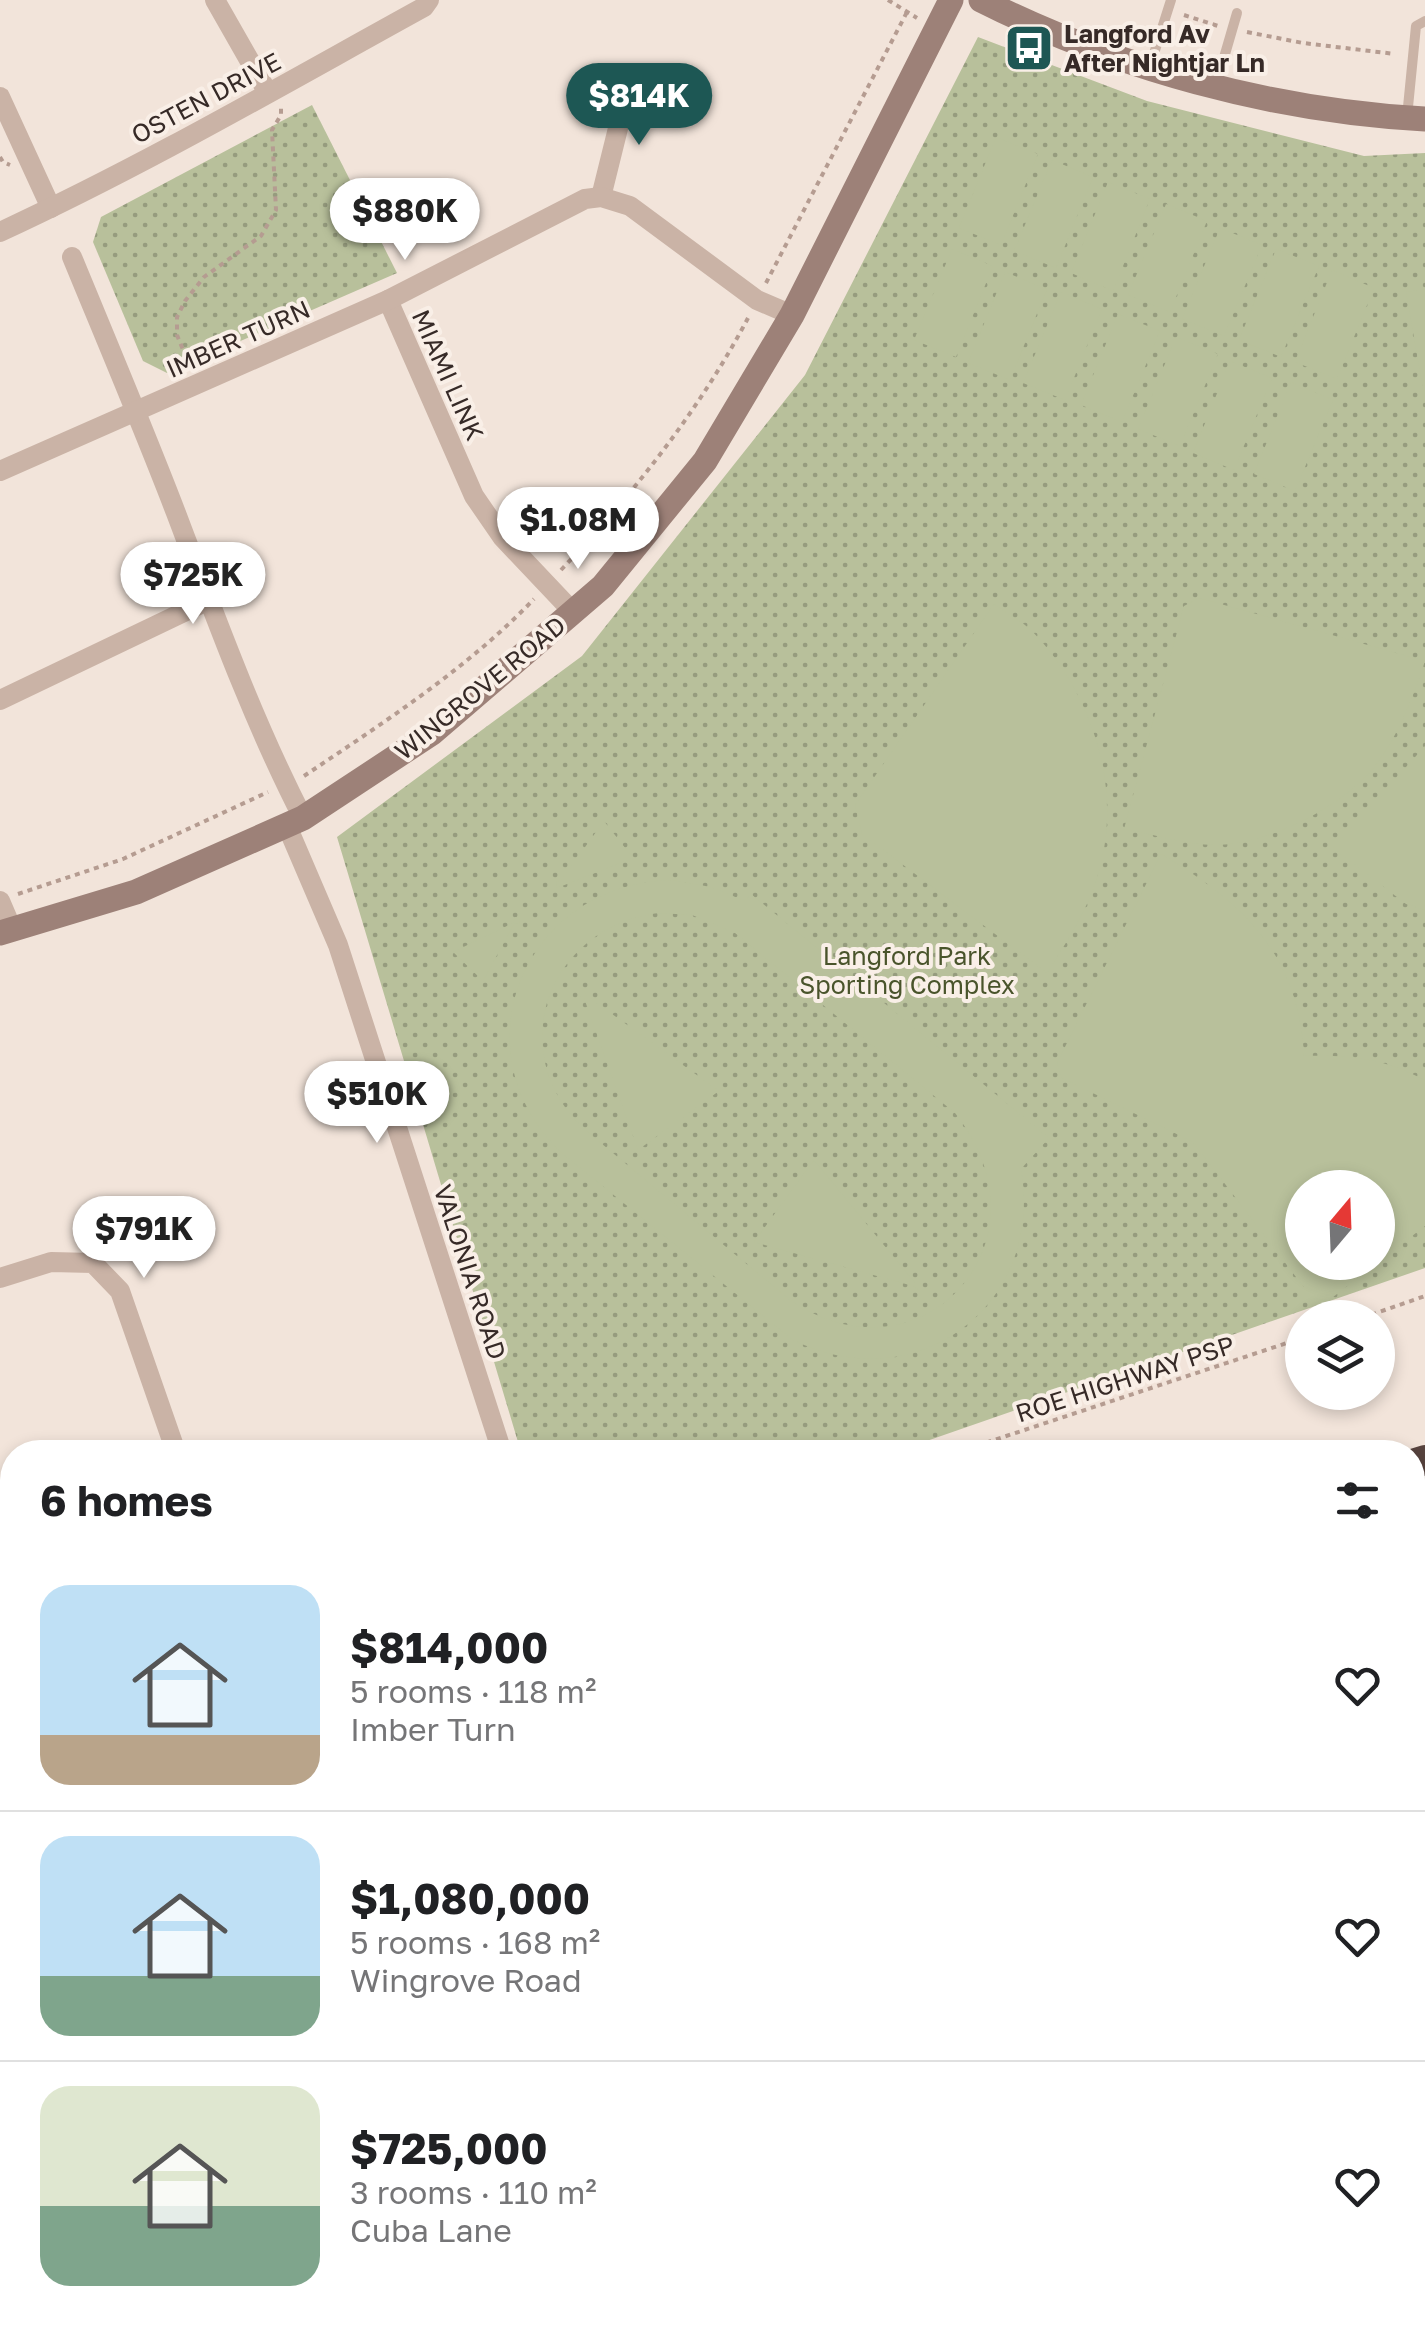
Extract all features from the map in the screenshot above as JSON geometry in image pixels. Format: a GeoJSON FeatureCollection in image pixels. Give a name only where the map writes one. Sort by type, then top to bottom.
{"type":"FeatureCollection","features":[{"type":"Feature","properties":{"kind":"street"},"geometry":{"type":"LineString","coordinates":[[215,0],[268,93]]}},
{"type":"Feature","properties":{"kind":"street","name":"OSTEN DRIVE"},"geometry":{"type":"LineString","coordinates":[[0,232],[268,93],[424,8],[429,0]]}},
{"type":"Feature","properties":{"kind":"street","name":"WINGROVE ROAD"},"geometry":{"type":"LineString","coordinates":[[6,931],[136,892],[295,822],[432,734],[604,586],[706,461],[792,315],[951,0]]}},
{"type":"Feature","properties":{"kind":"street"},"geometry":{"type":"LineString","coordinates":[[981,0],[1064,38],[1216,86],[1367,115],[1416,118]]}},
{"type":"Feature","properties":{"kind":"street"},"geometry":{"type":"LineString","coordinates":[[628,88],[601,197],[630,206],[757,300],[792,315]]}},
{"type":"Feature","properties":{"kind":"street"},"geometry":{"type":"LineString","coordinates":[[0,97],[51,208]]}},
{"type":"Feature","properties":{"kind":"street","name":"IMBER TURN"},"geometry":{"type":"LineString","coordinates":[[0,470],[388,300],[586,199],[601,197]]}},
{"type":"Feature","properties":{"kind":"street","name":"VALONIA ROAD"},"geometry":{"type":"LineString","coordinates":[[72,257],[286,785],[498,1440]]}},
{"type":"Feature","properties":{"kind":"street","name":"MIAMI LINK"},"geometry":{"type":"LineString","coordinates":[[388,300],[474,496],[503,538],[574,612]]}},
{"type":"Feature","properties":{"kind":"street"},"geometry":{"type":"LineString","coordinates":[[0,700],[209,600]]}},
{"type":"Feature","properties":{"kind":"street"},"geometry":{"type":"LineString","coordinates":[[0,901],[6,931]]}},
{"type":"Feature","properties":{"kind":"street"},"geometry":{"type":"LineString","coordinates":[[0,1278],[50,1262],[93,1263],[120,1291],[172,1440]]}},
{"type":"Feature","properties":{"kind":"lane"},"geometry":{"type":"LineString","coordinates":[[1150,67],[1170,5]]}},
{"type":"Feature","properties":{"kind":"lane"},"geometry":{"type":"LineString","coordinates":[[1216,86],[1237,13]]}},
{"type":"Feature","properties":{"kind":"lane"},"geometry":{"type":"LineString","coordinates":[[1416,118],[1413,56],[1416,26],[1425,21]]}},
{"type":"Feature","properties":{"kind":"path"},"geometry":{"type":"LineString","coordinates":[[888,0],[922,20]]}},
{"type":"Feature","properties":{"kind":"path"},"geometry":{"type":"LineString","coordinates":[[900,8],[905,0]]}},
{"type":"Feature","properties":{"kind":"path"},"geometry":{"type":"LineString","coordinates":[[1170,5],[1232,28],[1302,43],[1413,56]]}},
{"type":"Feature","properties":{"kind":"path"},"geometry":{"type":"LineString","coordinates":[[197,384],[177,335],[177,317],[204,277],[261,236],[276,210],[272,130],[281,115],[280,104],[268,93]]}},
{"type":"Feature","properties":{"kind":"path"},"geometry":{"type":"LineString","coordinates":[[0,157],[15,168]]}},
{"type":"Feature","properties":{"kind":"path"},"geometry":{"type":"LineString","coordinates":[[1395,1306],[1425,1296]]}},
{"type":"Feature","properties":{"kind":"path","name":"ROE HIGHWAY PSP"},"geometry":{"type":"LineString","coordinates":[[994,1440],[1285,1344]]}},
{"type":"Feature","properties":{"kind":"green space","name":"Langford Park Sporting Complex"},"geometry":{"type":"Polygon","coordinates":[[[978,37],[1147,101],[1364,156],[1425,153],[1425,1268],[1395,1278],[1395,1170],[1285,1170],[1285,1280],[1390,1280],[1333,1300],[1285,1300],[1285,1317],[930,1440],[517,1440],[337,837],[582,656],[805,375],[978,37]]]}},
{"type":"Feature","properties":{"kind":"green space"},"geometry":{"type":"Polygon","coordinates":[[[312,105],[397,273],[167,373],[143,361],[93,242],[101,217],[312,105]]]}},
{"type":"Feature","properties":{"kind":"green space"},"geometry":{"type":"Polygon","coordinates":[[[996,137],[1038,154],[1001,245],[959,228],[996,137]]]}},
{"type":"Feature","properties":{"kind":"green space"},"geometry":{"type":"Polygon","coordinates":[[[1052,160],[1093,177],[1056,268],[1014,251],[1052,160]]]}},
{"type":"Feature","properties":{"kind":"green space"},"geometry":{"type":"Polygon","coordinates":[[[1108,182],[1150,199],[1113,291],[1071,273],[1108,182]]]}},
{"type":"Feature","properties":{"kind":"green space"},"geometry":{"type":"Polygon","coordinates":[[[1166,204],[1207,221],[1170,312],[1128,295],[1166,204]]]}},
{"type":"Feature","properties":{"kind":"green space"},"geometry":{"type":"Polygon","coordinates":[[[1220,228],[1262,245],[1224,336],[1182,319],[1220,228]]]}},
{"type":"Feature","properties":{"kind":"green space"},"geometry":{"type":"Polygon","coordinates":[[[952,249],[993,266],[956,357],[914,340],[952,249]]]}},
{"type":"Feature","properties":{"kind":"green space"},"geometry":{"type":"Polygon","coordinates":[[[1276,249],[1319,266],[1281,357],[1239,340],[1276,249]]]}},
{"type":"Feature","properties":{"kind":"green space"},"geometry":{"type":"Polygon","coordinates":[[[1332,270],[1374,288],[1337,379],[1295,362],[1332,270]]]}},
{"type":"Feature","properties":{"kind":"green space"},"geometry":{"type":"Polygon","coordinates":[[[1005,272],[1047,289],[1010,380],[968,363],[1005,272]]]}},
{"type":"Feature","properties":{"kind":"green space"},"geometry":{"type":"Polygon","coordinates":[[[1425,289],[1425,388],[1423,389],[1406,292],[1425,289]]]}},
{"type":"Feature","properties":{"kind":"green space"},"geometry":{"type":"Polygon","coordinates":[[[1061,292],[1102,309],[1065,400],[1023,383],[1061,292]]]}},
{"type":"Feature","properties":{"kind":"green space"},"geometry":{"type":"Polygon","coordinates":[[[1118,314],[1160,331],[1122,422],[1081,405],[1118,314]]]}},
{"type":"Feature","properties":{"kind":"green space"},"geometry":{"type":"Polygon","coordinates":[[[1176,337],[1218,354],[1180,446],[1138,429],[1176,337]]]}},
{"type":"Feature","properties":{"kind":"green space"},"geometry":{"type":"Polygon","coordinates":[[[1230,361],[1272,378],[1234,470],[1193,453],[1230,361]]]}},
{"type":"Feature","properties":{"kind":"green space"},"geometry":{"type":"Polygon","coordinates":[[[1291,382],[1333,400],[1295,491],[1254,474],[1291,382]]]}},
{"type":"Feature","properties":{"kind":"green space"},"geometry":{"type":"Polygon","coordinates":[[[1199,598],[1425,661],[1396,732],[1371,771],[1321,811],[1256,839],[1215,845],[1124,829],[1184,606],[1199,598]]]}},
{"type":"Feature","properties":{"kind":"green space"},"geometry":{"type":"Polygon","coordinates":[[[994,604],[1032,631],[1071,683],[1086,712],[1104,774],[1105,839],[1095,885],[1047,973],[862,834],[855,805],[994,604]]]}},
{"type":"Feature","properties":{"kind":"green space"},"geometry":{"type":"Polygon","coordinates":[[[1425,746],[1425,910],[1406,904],[1333,848],[1425,746]]]}},
{"type":"Feature","properties":{"kind":"green space"},"geometry":{"type":"Polygon","coordinates":[[[604,821],[633,858],[557,888],[556,882],[604,821]]]}},
{"type":"Feature","properties":{"kind":"green space"},"geometry":{"type":"Polygon","coordinates":[[[1161,854],[1217,892],[1261,935],[1291,989],[1304,1056],[1366,1059],[1425,1080],[1425,1226],[1395,1249],[1395,1170],[1285,1170],[1285,1263],[1193,1142],[1062,1078],[1057,1063],[1161,854]]]}},
{"type":"Feature","properties":{"kind":"green space"},"geometry":{"type":"Polygon","coordinates":[[[672,880],[711,887],[745,901],[751,894],[1049,1138],[1021,1169],[1023,1218],[1013,1262],[992,1299],[962,1328],[926,1349],[884,1358],[839,1356],[793,1340],[563,1154],[530,1113],[513,1068],[510,1023],[521,979],[544,941],[577,910],[621,888],[672,880]],[[659,913],[620,923],[587,943],[563,969],[548,1000],[542,1034],[547,1069],[562,1103],[590,1134],[790,1300],[838,1323],[885,1327],[926,1314],[960,1289],[982,1253],[991,1210],[983,1162],[955,1113],[735,933],[692,915],[659,913]]]}},
{"type":"Feature","properties":{"kind":"green space"},"geometry":{"type":"Polygon","coordinates":[[[515,917],[520,923],[514,924],[483,981],[453,952],[513,923],[515,917]]]}},
{"type":"Feature","properties":{"kind":"green space"},"geometry":{"type":"Polygon","coordinates":[[[583,988],[587,996],[719,1091],[638,1150],[584,998],[579,995],[583,988]]]}},
{"type":"Feature","properties":{"kind":"green space"},"geometry":{"type":"Polygon","coordinates":[[[814,1160],[915,1283],[921,1283],[920,1291],[754,1242],[814,1160]]]}},
{"type":"Feature","properties":{"kind":"green space"},"geometry":{"type":"Polygon","coordinates":[[[1298,1280],[1355,1280],[1329,1300],[1312,1298],[1298,1280]]]}},
{"type":"Feature","properties":{"kind":"place","name":"Langford Av After Nightjar Ln"},"geometry":{"type":"Point","coordinates":[1029,48]}}]}
